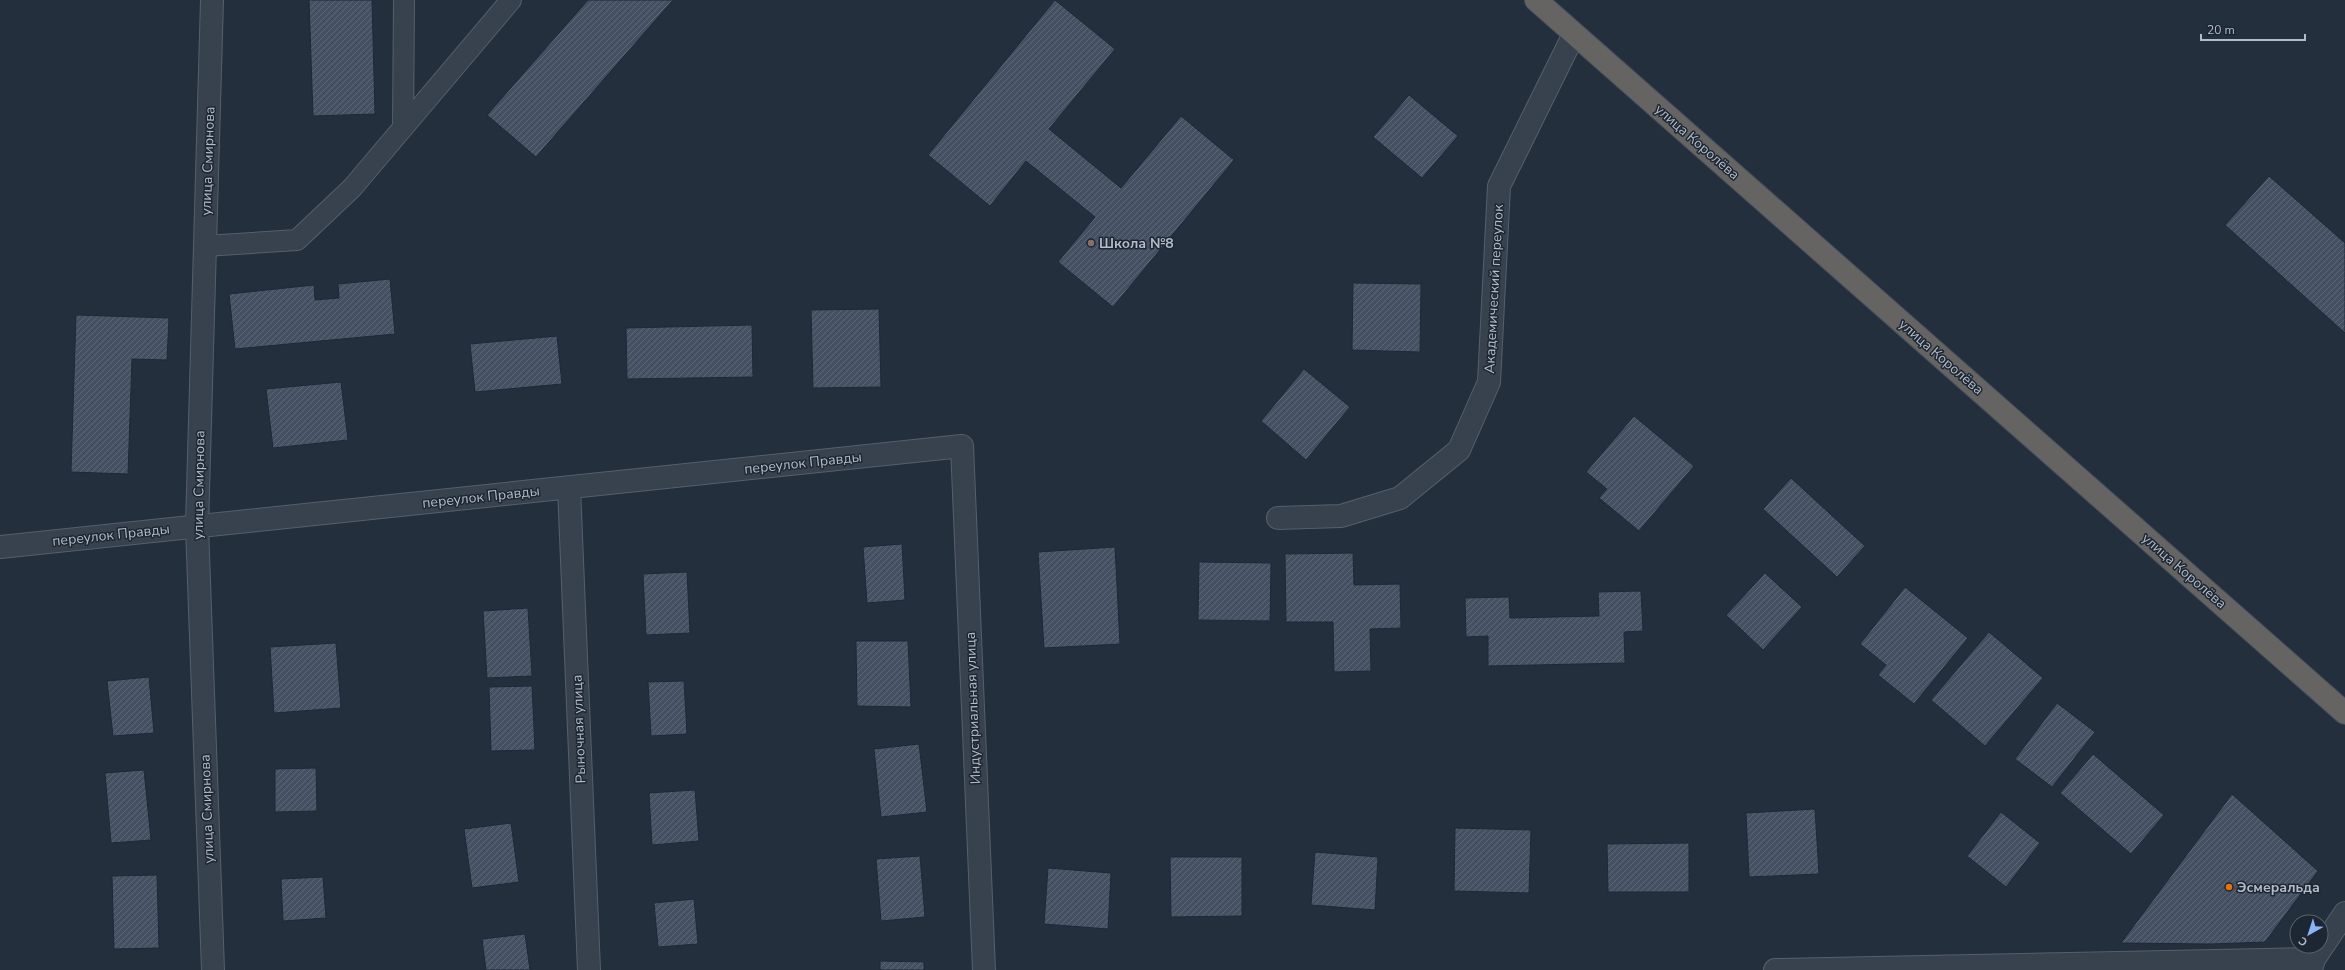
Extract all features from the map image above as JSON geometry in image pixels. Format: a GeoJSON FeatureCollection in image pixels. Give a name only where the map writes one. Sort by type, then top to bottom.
{"type":"FeatureCollection","features":[{"type":"Feature","properties":{"kind":"highway","name":"улица Королёва"},"geometry":{"type":"LineString","coordinates":[[1536,0],[2345,713]]}},
{"type":"Feature","properties":{"kind":"street","name":"улица Смирнова"},"geometry":{"type":"LineString","coordinates":[[212,0],[197,526],[213,970]]}},
{"type":"Feature","properties":{"kind":"street","name":"Академический переулок"},"geometry":{"type":"LineString","coordinates":[[1278,518],[1341,516],[1400,498],[1459,450],[1489,382],[1499,186],[1574,34]]}},
{"type":"Feature","properties":{"kind":"street","name":"переулок Правды"},"geometry":{"type":"LineString","coordinates":[[0,546],[962,446]]}},
{"type":"Feature","properties":{"kind":"street","name":"Индустриальная улица"},"geometry":{"type":"LineString","coordinates":[[962,446],[984,970]]}},
{"type":"Feature","properties":{"kind":"street","name":"Рыночная улица"},"geometry":{"type":"LineString","coordinates":[[569,488],[589,970]]}},
{"type":"Feature","properties":{"kind":"street"},"geometry":{"type":"LineString","coordinates":[[1775,970],[2312,964],[2345,913]]}},
{"type":"Feature","properties":{"kind":"lane"},"geometry":{"type":"LineString","coordinates":[[403,128],[404,0]]}},
{"type":"Feature","properties":{"kind":"lane"},"geometry":{"type":"LineString","coordinates":[[205,246],[296,240],[352,188],[511,0]]}},
{"type":"Feature","properties":{"kind":"building"},"geometry":{"type":"Polygon","coordinates":[[[309,0],[372,0],[375,114],[313,116],[309,0]]]}},
{"type":"Feature","properties":{"kind":"building"},"geometry":{"type":"Polygon","coordinates":[[[588,0],[673,0],[536,157],[487,115],[588,0]]]}},
{"type":"Feature","properties":{"kind":"building"},"geometry":{"type":"Polygon","coordinates":[[[1055,0],[1115,49],[1049,129],[1121,188],[1181,116],[1234,160],[1113,307],[1058,262],[1095,217],[1026,161],[990,206],[928,155],[1055,0]]]}},
{"type":"Feature","properties":{"kind":"building"},"geometry":{"type":"Polygon","coordinates":[[[1409,95],[1458,136],[1422,178],[1373,137],[1409,95]]]}},
{"type":"Feature","properties":{"kind":"building"},"geometry":{"type":"Polygon","coordinates":[[[2269,176],[2345,243],[2345,333],[2225,225],[2269,176]]]}},
{"type":"Feature","properties":{"kind":"building"},"geometry":{"type":"Polygon","coordinates":[[[390,279],[395,334],[235,349],[229,294],[314,285],[315,300],[339,298],[338,284],[390,279]]]}},
{"type":"Feature","properties":{"kind":"building"},"geometry":{"type":"Polygon","coordinates":[[[1353,283],[1421,284],[1420,352],[1352,350],[1353,283]]]}},
{"type":"Feature","properties":{"kind":"building"},"geometry":{"type":"Polygon","coordinates":[[[879,309],[881,387],[813,388],[811,310],[879,309]]]}},
{"type":"Feature","properties":{"kind":"building"},"geometry":{"type":"Polygon","coordinates":[[[76,315],[169,318],[167,360],[132,359],[128,474],[71,472],[76,315]]]}},
{"type":"Feature","properties":{"kind":"building"},"geometry":{"type":"Polygon","coordinates":[[[752,325],[753,377],[627,379],[626,328],[752,325]]]}},
{"type":"Feature","properties":{"kind":"building"},"geometry":{"type":"Polygon","coordinates":[[[557,336],[562,384],[475,392],[470,344],[557,336]]]}},
{"type":"Feature","properties":{"kind":"building"},"geometry":{"type":"Polygon","coordinates":[[[1304,369],[1350,407],[1306,460],[1261,421],[1304,369]]]}},
{"type":"Feature","properties":{"kind":"building"},"geometry":{"type":"Polygon","coordinates":[[[341,382],[348,440],[273,448],[266,389],[341,382]]]}},
{"type":"Feature","properties":{"kind":"building"},"geometry":{"type":"Polygon","coordinates":[[[1634,416],[1694,466],[1639,531],[1599,498],[1607,489],[1586,472],[1634,416]]]}},
{"type":"Feature","properties":{"kind":"building"},"geometry":{"type":"Polygon","coordinates":[[[1791,478],[1865,546],[1837,577],[1763,509],[1791,478]]]}},
{"type":"Feature","properties":{"kind":"building"},"geometry":{"type":"Polygon","coordinates":[[[902,544],[905,600],[867,603],[863,547],[902,544]]]}},
{"type":"Feature","properties":{"kind":"building"},"geometry":{"type":"Polygon","coordinates":[[[1115,547],[1120,644],[1044,648],[1038,552],[1115,547]]]}},
{"type":"Feature","properties":{"kind":"building"},"geometry":{"type":"Polygon","coordinates":[[[1353,553],[1354,585],[1400,584],[1401,628],[1370,629],[1371,671],[1334,672],[1333,622],[1286,622],[1285,554],[1353,553]]]}},
{"type":"Feature","properties":{"kind":"building"},"geometry":{"type":"Polygon","coordinates":[[[1199,562],[1271,563],[1270,621],[1198,620],[1199,562]]]}},
{"type":"Feature","properties":{"kind":"building"},"geometry":{"type":"Polygon","coordinates":[[[687,572],[690,633],[646,635],[643,574],[687,572]]]}},
{"type":"Feature","properties":{"kind":"building"},"geometry":{"type":"Polygon","coordinates":[[[1765,573],[1802,607],[1763,650],[1726,615],[1765,573]]]}},
{"type":"Feature","properties":{"kind":"building"},"geometry":{"type":"Polygon","coordinates":[[[1905,587],[1968,638],[1914,704],[1878,675],[1886,665],[1860,644],[1905,587]]]}},
{"type":"Feature","properties":{"kind":"building"},"geometry":{"type":"Polygon","coordinates":[[[1641,591],[1643,631],[1624,632],[1625,663],[1488,666],[1488,636],[1466,637],[1465,598],[1509,597],[1510,618],[1599,616],[1598,592],[1641,591]]]}},
{"type":"Feature","properties":{"kind":"building"},"geometry":{"type":"Polygon","coordinates":[[[528,608],[532,676],[487,678],[483,611],[528,608]]]}},
{"type":"Feature","properties":{"kind":"building"},"geometry":{"type":"Polygon","coordinates":[[[1989,632],[2043,678],[1985,746],[1931,700],[1989,632]]]}},
{"type":"Feature","properties":{"kind":"building"},"geometry":{"type":"Polygon","coordinates":[[[856,641],[908,641],[911,707],[857,706],[856,641]]]}},
{"type":"Feature","properties":{"kind":"building"},"geometry":{"type":"Polygon","coordinates":[[[336,643],[341,708],[274,713],[270,647],[336,643]]]}},
{"type":"Feature","properties":{"kind":"building"},"geometry":{"type":"Polygon","coordinates":[[[149,677],[154,733],[113,736],[107,681],[149,677]]]}},
{"type":"Feature","properties":{"kind":"building"},"geometry":{"type":"Polygon","coordinates":[[[684,681],[687,734],[651,736],[648,682],[684,681]]]}},
{"type":"Feature","properties":{"kind":"building"},"geometry":{"type":"Polygon","coordinates":[[[532,686],[535,750],[491,751],[489,687],[532,686]]]}},
{"type":"Feature","properties":{"kind":"building"},"geometry":{"type":"Polygon","coordinates":[[[2057,703],[2095,732],[2052,787],[2015,759],[2057,703]]]}},
{"type":"Feature","properties":{"kind":"building"},"geometry":{"type":"Polygon","coordinates":[[[919,744],[927,812],[881,817],[874,749],[919,744]]]}},
{"type":"Feature","properties":{"kind":"building"},"geometry":{"type":"Polygon","coordinates":[[[2093,754],[2164,815],[2131,854],[2060,793],[2093,754]]]}},
{"type":"Feature","properties":{"kind":"building"},"geometry":{"type":"Polygon","coordinates":[[[316,768],[317,811],[275,812],[275,769],[316,768]]]}},
{"type":"Feature","properties":{"kind":"building"},"geometry":{"type":"Polygon","coordinates":[[[144,770],[151,840],[111,843],[105,773],[144,770]]]}},
{"type":"Feature","properties":{"kind":"building"},"geometry":{"type":"Polygon","coordinates":[[[695,790],[699,841],[652,845],[649,793],[695,790]]]}},
{"type":"Feature","properties":{"kind":"building"},"geometry":{"type":"Polygon","coordinates":[[[2232,794],[2318,871],[2265,942],[2211,944],[2121,943],[2232,794]]]}},
{"type":"Feature","properties":{"kind":"building"},"geometry":{"type":"Polygon","coordinates":[[[1815,809],[1819,874],[1749,877],[1746,813],[1815,809]]]}},
{"type":"Feature","properties":{"kind":"building"},"geometry":{"type":"Polygon","coordinates":[[[2001,812],[2040,843],[2006,887],[1967,856],[2001,812]]]}},
{"type":"Feature","properties":{"kind":"building"},"geometry":{"type":"Polygon","coordinates":[[[511,823],[519,882],[472,888],[464,829],[511,823]]]}},
{"type":"Feature","properties":{"kind":"building"},"geometry":{"type":"Polygon","coordinates":[[[1455,828],[1531,830],[1529,893],[1454,891],[1455,828]]]}},
{"type":"Feature","properties":{"kind":"building"},"geometry":{"type":"Polygon","coordinates":[[[1689,843],[1689,892],[1608,892],[1607,844],[1689,843]]]}},
{"type":"Feature","properties":{"kind":"building"},"geometry":{"type":"Polygon","coordinates":[[[1315,852],[1378,857],[1375,910],[1311,905],[1315,852]]]}},
{"type":"Feature","properties":{"kind":"building"},"geometry":{"type":"Polygon","coordinates":[[[920,856],[925,917],[881,921],[876,859],[920,856]]]}},
{"type":"Feature","properties":{"kind":"building"},"geometry":{"type":"Polygon","coordinates":[[[1170,857],[1242,857],[1242,916],[1171,917],[1170,857]]]}},
{"type":"Feature","properties":{"kind":"building"},"geometry":{"type":"Polygon","coordinates":[[[1048,868],[1111,873],[1108,929],[1044,924],[1048,868]]]}},
{"type":"Feature","properties":{"kind":"building"},"geometry":{"type":"Polygon","coordinates":[[[157,875],[159,948],[114,949],[112,876],[157,875]]]}},
{"type":"Feature","properties":{"kind":"building"},"geometry":{"type":"Polygon","coordinates":[[[323,877],[326,918],[283,921],[281,879],[323,877]]]}},
{"type":"Feature","properties":{"kind":"building"},"geometry":{"type":"Polygon","coordinates":[[[694,899],[698,944],[658,947],[654,903],[694,899]]]}},
{"type":"Feature","properties":{"kind":"building"},"geometry":{"type":"Polygon","coordinates":[[[525,934],[530,970],[486,970],[482,939],[525,934]]]}},
{"type":"Feature","properties":{"kind":"building"},"geometry":{"type":"Polygon","coordinates":[[[880,961],[924,962],[924,970],[880,970],[880,961]]]}},
{"type":"Feature","properties":{"kind":"place","name":"Школа №8"},"geometry":{"type":"Point","coordinates":[1091,243]}},
{"type":"Feature","properties":{"kind":"place","name":"Эсмеральда"},"geometry":{"type":"Point","coordinates":[2229,887]}}]}
